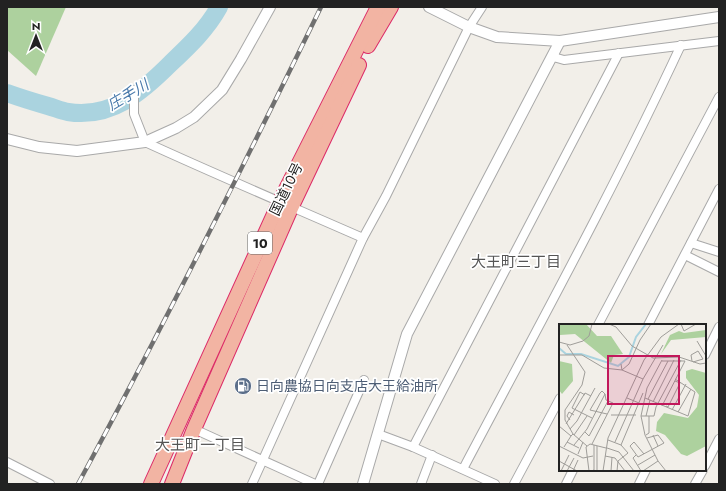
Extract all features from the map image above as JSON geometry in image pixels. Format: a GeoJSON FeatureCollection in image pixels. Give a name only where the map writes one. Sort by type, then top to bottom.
{"type":"FeatureCollection","features":[{"type":"Feature","properties":{"kind":"highway","name":"国道10号"},"geometry":{"type":"LineString","coordinates":[[151,484],[286,204],[378,7]]}},
{"type":"Feature","properties":{"kind":"highway","name":"国道10号"},"geometry":{"type":"LineString","coordinates":[[172,484],[286,204],[368,46],[391,7]]}},
{"type":"Feature","properties":{"kind":"street"},"geometry":{"type":"LineString","coordinates":[[7,139],[40,147],[77,151],[144,142],[176,128],[194,117],[222,90],[270,7]]}},
{"type":"Feature","properties":{"kind":"street"},"geometry":{"type":"LineString","coordinates":[[429,7],[469,27],[497,38],[560,41],[719,17]]}},
{"type":"Feature","properties":{"kind":"street"},"geometry":{"type":"LineString","coordinates":[[252,484],[363,238],[386,196],[469,27],[482,7]]}},
{"type":"Feature","properties":{"kind":"street"},"geometry":{"type":"LineString","coordinates":[[363,484],[407,334],[560,41]]}},
{"type":"Feature","properties":{"kind":"street"},"geometry":{"type":"LineString","coordinates":[[553,55],[564,60],[681,45],[719,42]]}},
{"type":"Feature","properties":{"kind":"street"},"geometry":{"type":"LineString","coordinates":[[463,469],[652,109],[681,45]]}},
{"type":"Feature","properties":{"kind":"street"},"geometry":{"type":"LineString","coordinates":[[413,447],[619,53]]}},
{"type":"Feature","properties":{"kind":"street"},"geometry":{"type":"LineString","coordinates":[[134,90],[134,114],[144,142],[214,174],[363,238]]}},
{"type":"Feature","properties":{"kind":"street"},"geometry":{"type":"LineString","coordinates":[[599,324],[719,97]]}},
{"type":"Feature","properties":{"kind":"street"},"geometry":{"type":"LineString","coordinates":[[649,324],[719,189]]}},
{"type":"Feature","properties":{"kind":"street"},"geometry":{"type":"LineString","coordinates":[[691,243],[719,252]]}},
{"type":"Feature","properties":{"kind":"street"},"geometry":{"type":"LineString","coordinates":[[685,255],[719,272]]}},
{"type":"Feature","properties":{"kind":"street"},"geometry":{"type":"LineString","coordinates":[[706,353],[719,327]]}},
{"type":"Feature","properties":{"kind":"street"},"geometry":{"type":"LineString","coordinates":[[194,429],[316,484],[364,380]]}},
{"type":"Feature","properties":{"kind":"street"},"geometry":{"type":"LineString","coordinates":[[514,484],[559,400]]}},
{"type":"Feature","properties":{"kind":"street"},"geometry":{"type":"LineString","coordinates":[[378,434],[432,455],[495,484]]}},
{"type":"Feature","properties":{"kind":"street"},"geometry":{"type":"LineString","coordinates":[[706,464],[719,439]]}},
{"type":"Feature","properties":{"kind":"street"},"geometry":{"type":"LineString","coordinates":[[421,484],[432,455]]}},
{"type":"Feature","properties":{"kind":"street"},"geometry":{"type":"LineString","coordinates":[[7,462],[50,484]]}},
{"type":"Feature","properties":{"kind":"street"},"geometry":{"type":"LineString","coordinates":[[566,484],[572,471]]}},
{"type":"Feature","properties":{"kind":"street"},"geometry":{"type":"LineString","coordinates":[[639,484],[646,471]]}},
{"type":"Feature","properties":{"kind":"street"},"geometry":{"type":"LineString","coordinates":[[695,484],[702,471]]}},
{"type":"Feature","properties":{"kind":"green space"},"geometry":{"type":"Polygon","coordinates":[[[7,7],[66,7],[36,76],[7,50],[7,7]]]}},
{"type":"Feature","properties":{"kind":"waterway","name":"庄手川"},"geometry":{"type":"LineString","coordinates":[[7,93],[68,112],[84,113],[113,107],[138,93],[160,73],[197,37],[209,23],[219,7]]}},
{"type":"Feature","properties":{"kind":"railway"},"geometry":{"type":"LineString","coordinates":[[78,484],[202,247],[321,7]]}},
{"type":"Feature","properties":{"kind":"place","name":"日向農協日向支店大王給油所"},"geometry":{"type":"Point","coordinates":[243,386]}},
{"type":"Feature","properties":{"kind":"district","name":"大王町三丁目"},"geometry":{"type":"Point","coordinates":[516,262]}},
{"type":"Feature","properties":{"kind":"district","name":"大王町一丁目"},"geometry":{"type":"Point","coordinates":[200,445]}}]}
